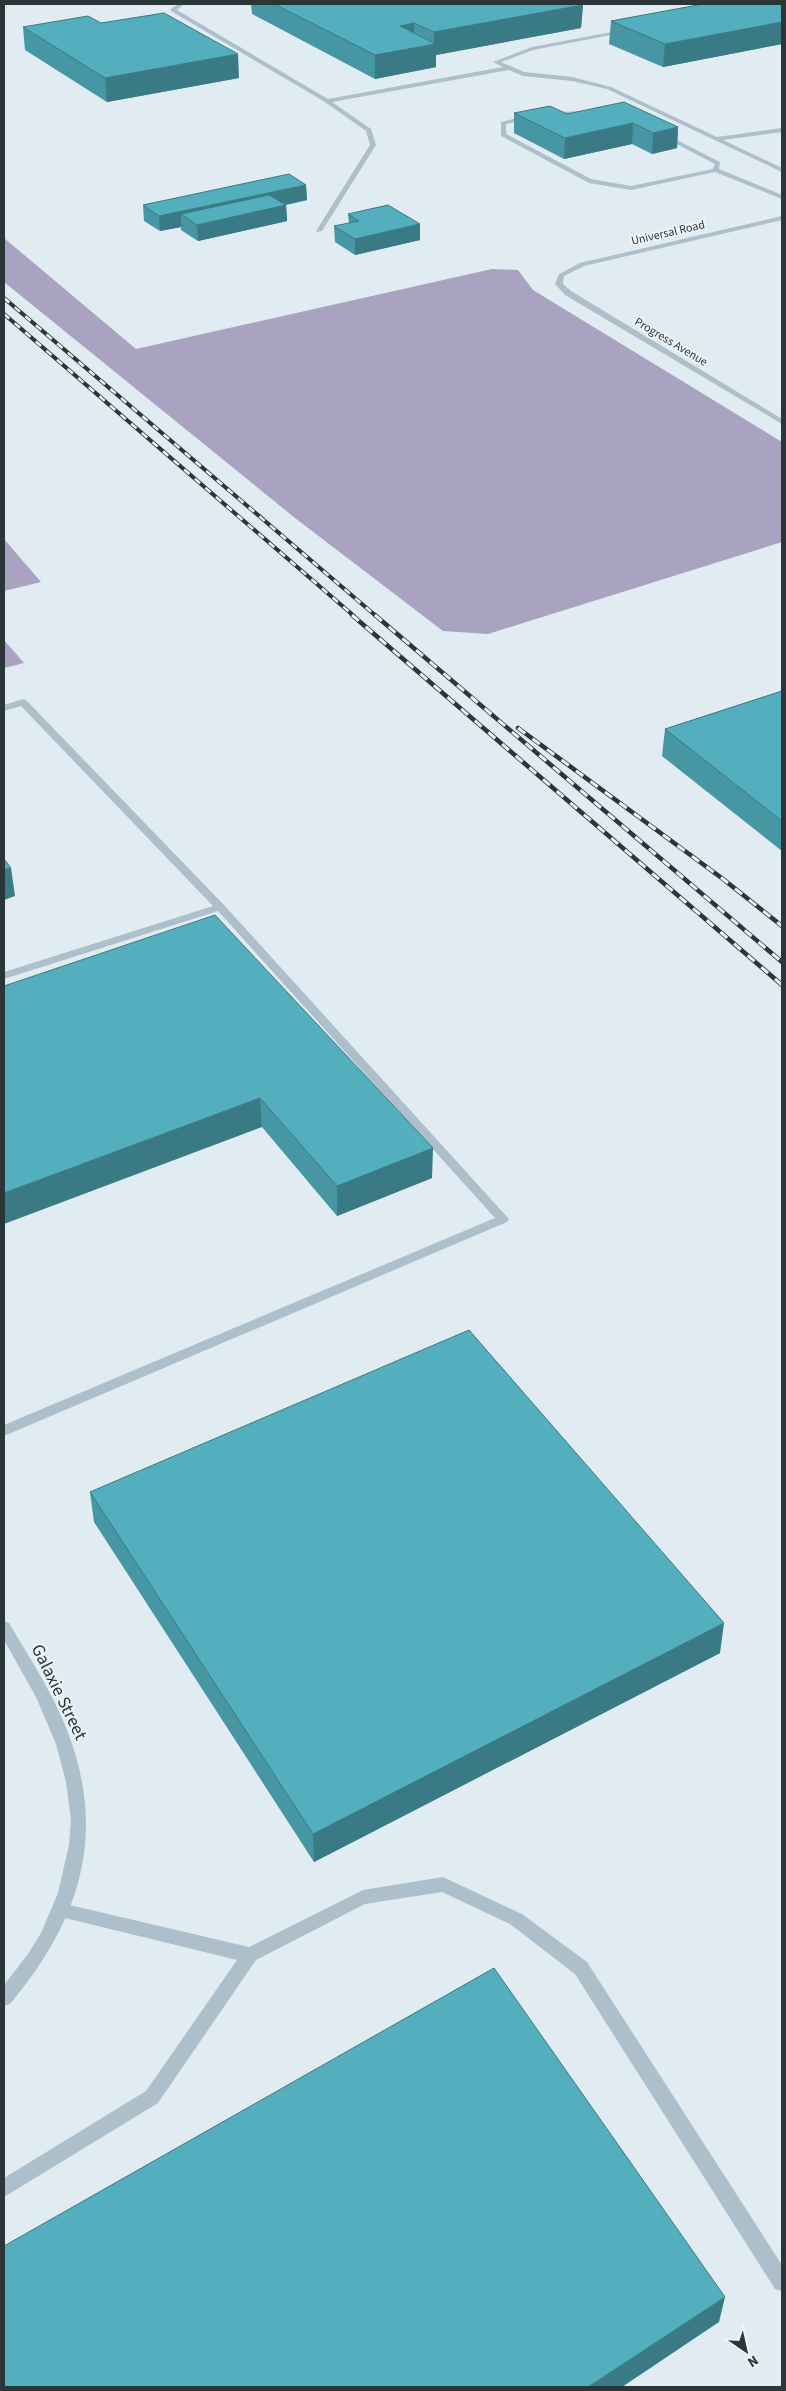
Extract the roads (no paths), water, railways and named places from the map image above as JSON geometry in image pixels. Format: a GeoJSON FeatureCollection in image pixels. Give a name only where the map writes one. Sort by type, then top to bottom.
{"type":"FeatureCollection","features":[{"type":"Feature","properties":{"kind":"street"},"geometry":{"type":"LineString","coordinates":[[181,4],[173,10],[327,101],[369,130],[373,145],[319,231]]}},
{"type":"Feature","properties":{"kind":"street"},"geometry":{"type":"LineString","coordinates":[[630,29],[532,48],[496,62],[523,74],[572,79],[609,88],[782,170]]}},
{"type":"Feature","properties":{"kind":"street"},"geometry":{"type":"LineString","coordinates":[[327,101],[510,68]]}},
{"type":"Feature","properties":{"kind":"street"},"geometry":{"type":"LineString","coordinates":[[544,114],[598,114]]}},
{"type":"Feature","properties":{"kind":"street"},"geometry":{"type":"LineString","coordinates":[[536,116],[503,123],[503,135],[589,181],[631,188],[716,170],[782,197]]}},
{"type":"Feature","properties":{"kind":"street"},"geometry":{"type":"LineString","coordinates":[[716,139],[782,130]]}},
{"type":"Feature","properties":{"kind":"street"},"geometry":{"type":"LineString","coordinates":[[660,134],[718,162],[716,170]]}},
{"type":"Feature","properties":{"kind":"street","name":"Universal Road"},"geometry":{"type":"LineString","coordinates":[[561,275],[582,264],[782,218]]}},
{"type":"Feature","properties":{"kind":"street","name":"Progress Avenue"},"geometry":{"type":"LineString","coordinates":[[561,275],[559,284],[568,293],[782,422]]}},
{"type":"Feature","properties":{"kind":"street"},"geometry":{"type":"LineString","coordinates":[[4,708],[23,702],[220,907],[503,1219],[4,1431]]}},
{"type":"Feature","properties":{"kind":"street"},"geometry":{"type":"LineString","coordinates":[[4,976],[220,907]]}},
{"type":"Feature","properties":{"kind":"street","name":"Galaxie Street"},"geometry":{"type":"LineString","coordinates":[[4,1628],[47,1705],[69,1759],[79,1819],[74,1864],[61,1910],[40,1950],[4,1998]]}},
{"type":"Feature","properties":{"kind":"street"},"geometry":{"type":"LineString","coordinates":[[4,2188],[152,2097],[250,1955],[363,1897],[442,1884],[516,1919],[581,1968],[782,2282]]}},
{"type":"Feature","properties":{"kind":"street"},"geometry":{"type":"LineString","coordinates":[[61,1910],[250,1955]]}},
{"type":"Feature","properties":{"kind":"railway"},"geometry":{"type":"LineString","coordinates":[[4,298],[376,616]]}},
{"type":"Feature","properties":{"kind":"railway"},"geometry":{"type":"LineString","coordinates":[[4,314],[354,616]]}},
{"type":"Feature","properties":{"kind":"railway"},"geometry":{"type":"LineString","coordinates":[[352,615],[782,985]]}},
{"type":"Feature","properties":{"kind":"railway"},"geometry":{"type":"LineString","coordinates":[[375,615],[782,962]]}},
{"type":"Feature","properties":{"kind":"railway"},"geometry":{"type":"LineString","coordinates":[[518,728],[723,879],[782,926]]}}]}
